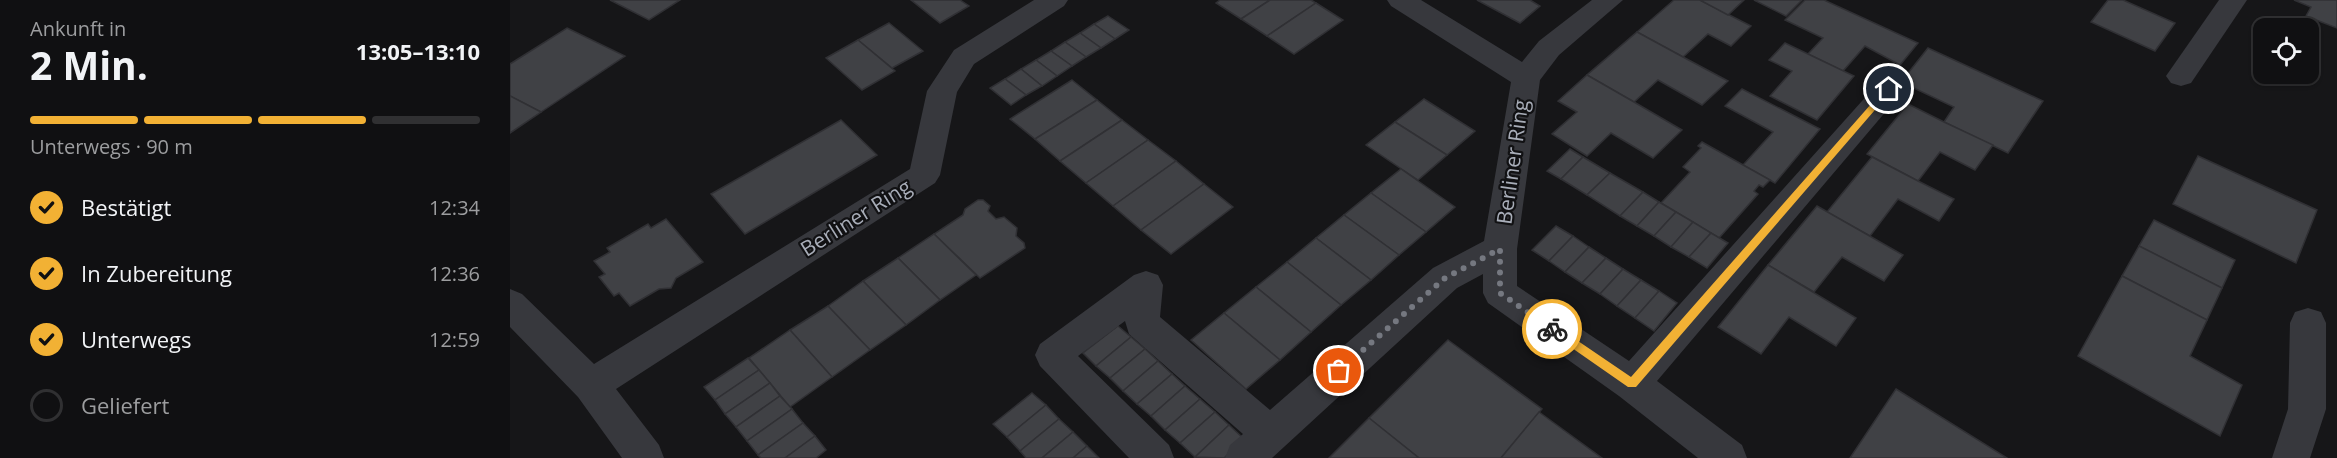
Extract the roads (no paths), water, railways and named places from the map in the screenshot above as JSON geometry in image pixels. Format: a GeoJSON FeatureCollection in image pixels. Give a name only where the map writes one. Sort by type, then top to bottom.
{"type":"FeatureCollection","features":[{"type":"Feature","properties":{"kind":"street","name":"Berliner Ring"},"geometry":{"type":"LineString","coordinates":[[591,386],[924,176],[942,91],[964,57],[1054,0]]}},
{"type":"Feature","properties":{"kind":"street","name":"Berliner Ring"},"geometry":{"type":"LineString","coordinates":[[1401,0],[1526,78],[1500,249],[1500,293],[1632,384],[1728,458]]}},
{"type":"Feature","properties":{"kind":"street"},"geometry":{"type":"LineString","coordinates":[[1526,78],[1550,48],[1609,0]]}},
{"type":"Feature","properties":{"kind":"street"},"geometry":{"type":"LineString","coordinates":[[2181,76],[2233,0]]}},
{"type":"Feature","properties":{"kind":"street"},"geometry":{"type":"LineString","coordinates":[[1632,384],[1889,89]]}},
{"type":"Feature","properties":{"kind":"street"},"geometry":{"type":"LineString","coordinates":[[1155,458],[1053,355],[1146,285],[1142,323],[1256,446],[1445,278],[1500,249]]}},
{"type":"Feature","properties":{"kind":"street"},"geometry":{"type":"LineString","coordinates":[[510,304],[591,386],[645,458]]}},
{"type":"Feature","properties":{"kind":"street"},"geometry":{"type":"LineString","coordinates":[[2291,458],[2307,410],[2308,323]]}}]}
